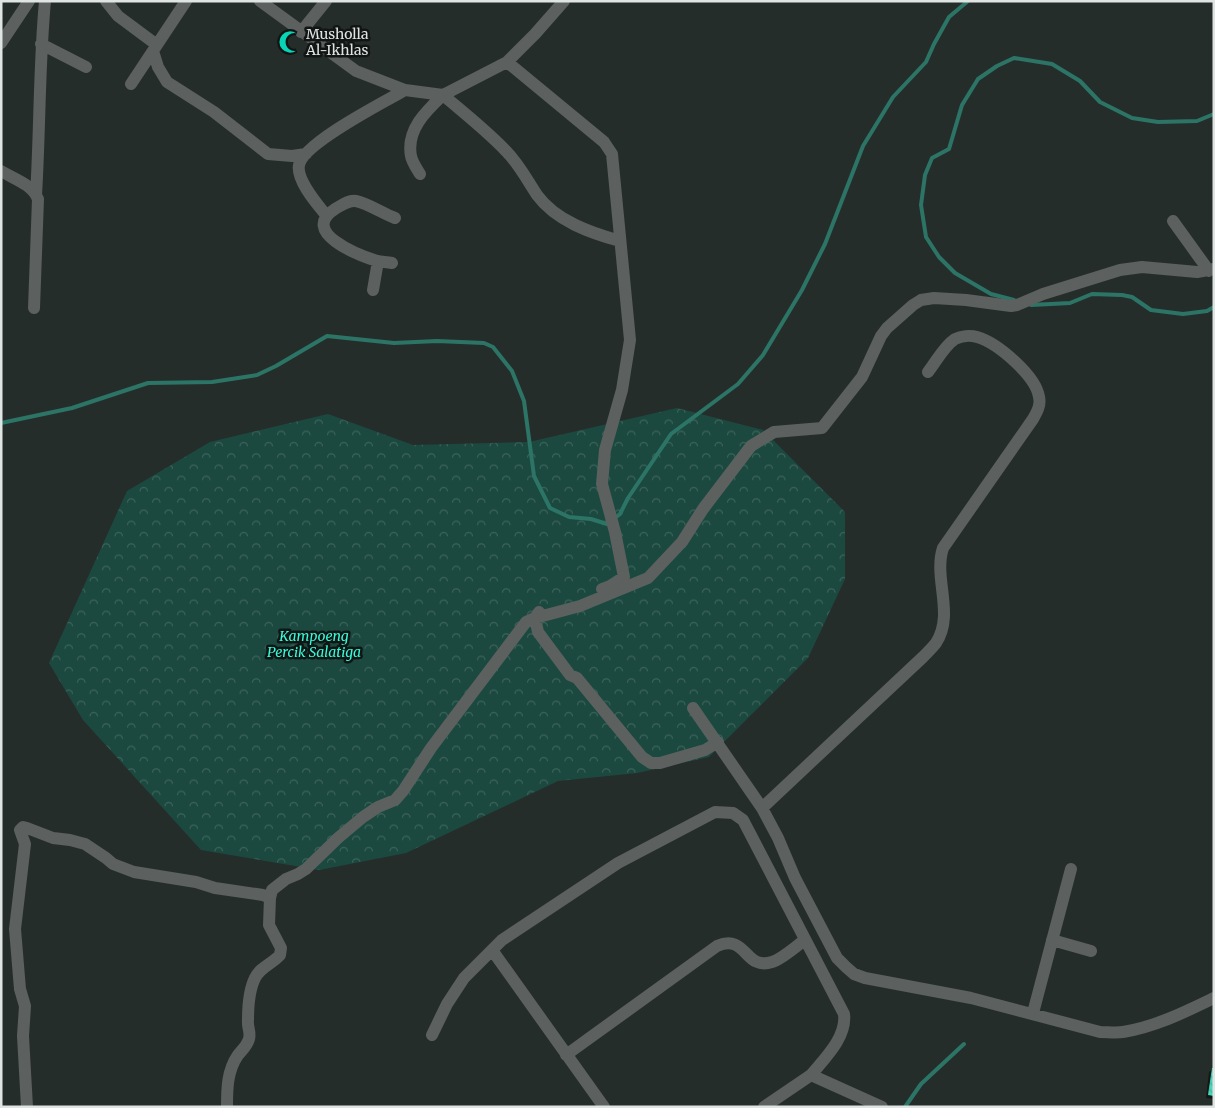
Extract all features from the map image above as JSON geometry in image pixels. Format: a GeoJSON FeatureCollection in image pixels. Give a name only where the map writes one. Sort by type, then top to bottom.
{"type":"FeatureCollection","features":[{"type":"Feature","properties":{"kind":"street"},"geometry":{"type":"LineString","coordinates":[[1,43],[29,1]]}},
{"type":"Feature","properties":{"kind":"street"},"geometry":{"type":"LineString","coordinates":[[34,308],[39,203],[36,194],[41,110],[41,44],[45,1]]}},
{"type":"Feature","properties":{"kind":"street"},"geometry":{"type":"LineString","coordinates":[[106,1],[118,16],[155,48],[158,67],[167,82],[214,112],[268,154],[292,156],[306,154]]}},
{"type":"Feature","properties":{"kind":"street"},"geometry":{"type":"LineString","coordinates":[[131,84],[186,1]]}},
{"type":"Feature","properties":{"kind":"street"},"geometry":{"type":"LineString","coordinates":[[260,1],[356,71],[405,90],[443,95],[506,151],[517,163],[538,197],[552,210],[575,225],[620,241]]}},
{"type":"Feature","properties":{"kind":"street"},"geometry":{"type":"LineString","coordinates":[[301,32],[326,1]]}},
{"type":"Feature","properties":{"kind":"street"},"geometry":{"type":"LineString","coordinates":[[420,174],[411,156],[411,143],[413,133],[421,118],[443,95],[507,62],[536,34],[564,1]]}},
{"type":"Feature","properties":{"kind":"street"},"geometry":{"type":"LineString","coordinates":[[41,44],[86,67]]}},
{"type":"Feature","properties":{"kind":"street"},"geometry":{"type":"LineString","coordinates":[[507,62],[604,142],[612,154],[630,340],[622,390],[605,450],[602,484],[615,532],[624,577],[610,586],[541,610],[535,618],[538,632],[570,675],[577,678],[642,757],[651,763],[705,750],[718,742]]}},
{"type":"Feature","properties":{"kind":"street"},"geometry":{"type":"LineString","coordinates":[[326,215],[312,198],[300,174],[299,164],[306,154],[324,138],[405,90]]}},
{"type":"Feature","properties":{"kind":"street"},"geometry":{"type":"LineString","coordinates":[[1,171],[28,186],[36,194]]}},
{"type":"Feature","properties":{"kind":"street"},"geometry":{"type":"LineString","coordinates":[[392,262],[378,261],[330,238],[326,233],[324,220],[326,215],[347,202],[356,201],[396,218]]}},
{"type":"Feature","properties":{"kind":"street"},"geometry":{"type":"LineString","coordinates":[[1173,221],[1212,270]]}},
{"type":"Feature","properties":{"kind":"street"},"geometry":{"type":"LineString","coordinates":[[373,290],[378,261]]}},
{"type":"Feature","properties":{"kind":"street"},"geometry":{"type":"LineString","coordinates":[[227,1107],[226,1086],[230,1071],[237,1056],[249,1039],[247,1022],[251,989],[261,969],[280,955],[281,948],[269,926],[272,890],[286,879],[306,869],[357,822],[378,807],[395,800],[431,748],[526,622],[580,606],[648,578],[682,542],[703,509],[751,446],[774,432],[822,428],[862,377],[881,336],[887,328],[913,305],[922,300],[934,298],[966,300],[1002,306],[1017,305],[1120,270],[1142,267],[1197,272],[1212,270]]}},
{"type":"Feature","properties":{"kind":"street"},"geometry":{"type":"LineString","coordinates":[[762,808],[923,657],[936,642],[944,620],[939,558],[942,548],[1033,419],[1038,409],[1040,399],[1037,389],[1028,376],[1005,352],[978,337],[966,336],[954,340],[928,372]]}},
{"type":"Feature","properties":{"kind":"street"},"geometry":{"type":"LineString","coordinates":[[693,708],[762,808],[778,838],[795,878],[837,958],[854,974],[865,978],[971,998],[1100,1032],[1121,1032],[1165,1020],[1214,998]]}},
{"type":"Feature","properties":{"kind":"street"},"geometry":{"type":"LineString","coordinates":[[432,1035],[447,1004],[464,978],[502,940],[618,863],[715,812],[733,813],[743,820],[844,1014],[845,1024],[835,1044],[811,1075],[764,1107]]}},
{"type":"Feature","properties":{"kind":"street"},"geometry":{"type":"LineString","coordinates":[[27,1107],[23,1036],[25,1006],[20,989],[16,929],[25,844],[20,830],[23,827],[53,838],[85,844],[112,864],[134,872],[168,876],[215,888],[263,895],[270,898]]}},
{"type":"Feature","properties":{"kind":"street"},"geometry":{"type":"LineString","coordinates":[[1033,1014],[1071,869]]}},
{"type":"Feature","properties":{"kind":"street"},"geometry":{"type":"LineString","coordinates":[[566,1055],[717,946],[727,942],[735,943],[751,959],[762,963],[773,962],[806,940]]}},
{"type":"Feature","properties":{"kind":"street"},"geometry":{"type":"LineString","coordinates":[[1052,940],[1091,951]]}},
{"type":"Feature","properties":{"kind":"street"},"geometry":{"type":"LineString","coordinates":[[492,950],[604,1107]]}},
{"type":"Feature","properties":{"kind":"street"},"geometry":{"type":"LineString","coordinates":[[811,1075],[882,1107]]}},
{"type":"Feature","properties":{"kind":"green space","name":"Kampoeng Percik Salatiga"},"geometry":{"type":"Polygon","coordinates":[[[677,408],[763,430],[845,512],[845,579],[808,658],[709,757],[637,773],[558,781],[406,853],[319,870],[201,850],[83,720],[49,663],[127,491],[210,442],[328,414],[413,445],[529,442],[677,408]]]}},
{"type":"Feature","properties":{"kind":"building"},"geometry":{"type":"Polygon","coordinates":[[[1212,1068],[1214,1068],[1214,1096],[1208,1095],[1212,1068]]]}},
{"type":"Feature","properties":{"kind":"waterway"},"geometry":{"type":"LineString","coordinates":[[1,423],[72,408],[148,383],[212,382],[257,375],[327,336],[394,343],[437,341],[484,343],[493,347],[512,371],[524,401],[534,476],[550,508],[569,517],[591,519],[607,524],[620,514],[628,498],[671,434],[738,384],[763,355],[802,290],[825,244],[863,146],[893,97],[926,62],[949,17],[968,1]]}},
{"type":"Feature","properties":{"kind":"waterway"},"geometry":{"type":"LineString","coordinates":[[1014,300],[991,294],[955,273],[939,257],[926,237],[921,205],[925,175],[932,158],[949,149],[962,105],[978,79],[997,66],[1014,58],[1052,64],[1080,81],[1100,102],[1132,118],[1158,122],[1197,121],[1214,114]]}},
{"type":"Feature","properties":{"kind":"waterway"},"geometry":{"type":"LineString","coordinates":[[1031,305],[1070,303],[1092,294],[1132,297],[1151,310],[1183,314],[1207,311],[1214,307]]}},
{"type":"Feature","properties":{"kind":"waterway"},"geometry":{"type":"LineString","coordinates":[[905,1107],[921,1084],[964,1044]]}},
{"type":"Feature","properties":{"kind":"place","name":"Musholla Al-Ikhlas"},"geometry":{"type":"Point","coordinates":[290,42]}}]}
